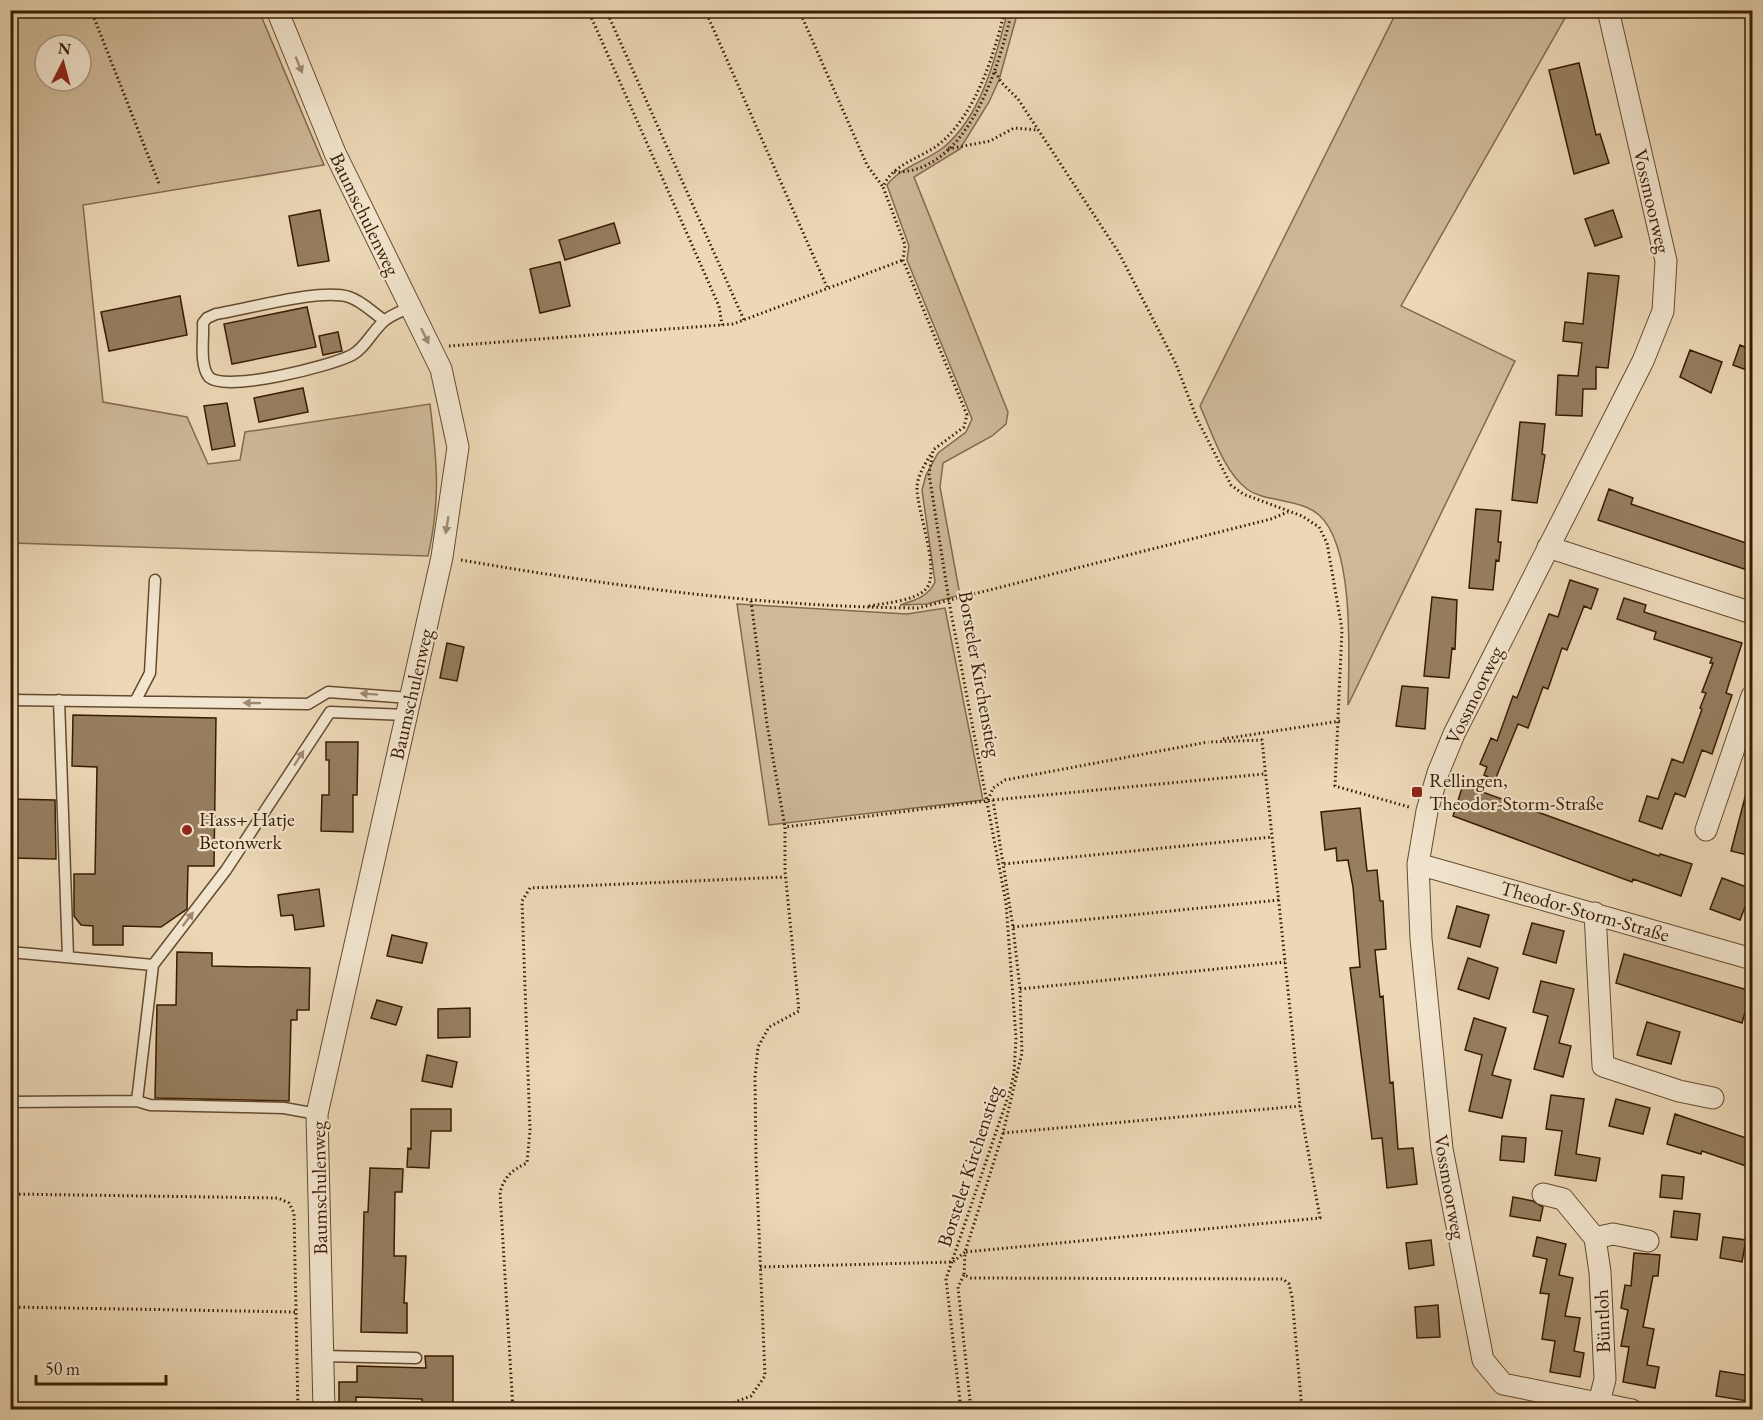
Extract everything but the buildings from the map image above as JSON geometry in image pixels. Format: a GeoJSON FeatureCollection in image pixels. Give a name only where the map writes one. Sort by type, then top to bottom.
{"type":"FeatureCollection","features":[{"type":"Feature","properties":{"kind":"street","name":"Baumschulenweg"},"geometry":{"type":"LineString","coordinates":[[277,10],[335,153],[441,369],[458,447],[442,557],[317,1114],[324,1410]]}},
{"type":"Feature","properties":{"kind":"street","name":"Vossmoorweg"},"geometry":{"type":"LineString","coordinates":[[1608,10],[1666,261],[1663,311],[1643,361],[1454,734],[1438,773],[1427,812],[1418,864],[1421,939],[1442,1149],[1483,1360],[1503,1384],[1632,1410]]}},
{"type":"Feature","properties":{"kind":"street"},"geometry":{"type":"LineString","coordinates":[[1548,547],[1752,613]]}},
{"type":"Feature","properties":{"kind":"street"},"geometry":{"type":"LineString","coordinates":[[1706,830],[1752,696]]}},
{"type":"Feature","properties":{"kind":"street","name":"Theodor-Storm-Straße"},"geometry":{"type":"LineString","coordinates":[[1418,864],[1752,959]]}},
{"type":"Feature","properties":{"kind":"street"},"geometry":{"type":"LineString","coordinates":[[1595,913],[1603,1066],[1679,1091],[1713,1098]]}},
{"type":"Feature","properties":{"kind":"street"},"geometry":{"type":"LineString","coordinates":[[1543,1194],[1563,1199],[1595,1238],[1612,1234],[1648,1241]]}},
{"type":"Feature","properties":{"kind":"street","name":"Büntloh"},"geometry":{"type":"LineString","coordinates":[[1595,1238],[1600,1272],[1605,1379],[1599,1403]]}},
{"type":"Feature","properties":{"kind":"lane"},"geometry":{"type":"LineString","coordinates":[[384,320],[356,300],[338,296],[314,297],[216,314],[207,318],[203,323],[204,364],[207,373],[217,381],[243,381],[313,368],[356,353],[384,320],[411,306]]}},
{"type":"Feature","properties":{"kind":"lane"},"geometry":{"type":"LineString","coordinates":[[136,700],[150,673],[155,580]]}},
{"type":"Feature","properties":{"kind":"lane"},"geometry":{"type":"LineString","coordinates":[[10,700],[308,704],[328,692],[409,706]]}},
{"type":"Feature","properties":{"kind":"lane"},"geometry":{"type":"LineString","coordinates":[[58,700],[68,957]]}},
{"type":"Feature","properties":{"kind":"lane"},"geometry":{"type":"LineString","coordinates":[[137,1101],[153,965],[226,870],[330,712],[409,706]]}},
{"type":"Feature","properties":{"kind":"lane"},"geometry":{"type":"LineString","coordinates":[[10,952],[153,965]]}},
{"type":"Feature","properties":{"kind":"lane"},"geometry":{"type":"LineString","coordinates":[[10,1102],[137,1101],[150,1105],[284,1108],[317,1114]]}},
{"type":"Feature","properties":{"kind":"lane"},"geometry":{"type":"LineString","coordinates":[[322,1356],[416,1358]]}},
{"type":"Feature","properties":{"kind":"path"},"geometry":{"type":"LineString","coordinates":[[91,10],[160,186]]}},
{"type":"Feature","properties":{"kind":"path"},"geometry":{"type":"LineString","coordinates":[[588,10],[719,306],[722,325]]}},
{"type":"Feature","properties":{"kind":"path"},"geometry":{"type":"LineString","coordinates":[[606,10],[744,320]]}},
{"type":"Feature","properties":{"kind":"path"},"geometry":{"type":"LineString","coordinates":[[705,10],[827,287]]}},
{"type":"Feature","properties":{"kind":"path"},"geometry":{"type":"LineString","coordinates":[[799,10],[867,165],[883,187],[905,245],[903,260],[967,415],[964,427],[933,450],[917,487],[930,562],[930,582],[925,590],[913,596],[863,608]]}},
{"type":"Feature","properties":{"kind":"path"},"geometry":{"type":"LineString","coordinates":[[883,187],[892,172],[927,153],[945,140],[963,116],[988,65],[1005,10]]}},
{"type":"Feature","properties":{"kind":"path"},"geometry":{"type":"LineString","coordinates":[[892,172],[919,168],[948,149],[976,112],[995,72],[1012,10]]}},
{"type":"Feature","properties":{"kind":"path"},"geometry":{"type":"LineString","coordinates":[[995,72],[1002,83],[1018,99],[1119,253],[1176,364],[1197,419],[1231,485],[1243,494],[1302,516],[1319,527],[1327,543],[1342,629],[1340,721],[1335,786],[1427,812]]}},
{"type":"Feature","properties":{"kind":"path"},"geometry":{"type":"LineString","coordinates":[[948,149],[990,141],[1014,128],[1038,129]]}},
{"type":"Feature","properties":{"kind":"path"},"geometry":{"type":"LineString","coordinates":[[431,348],[722,325],[744,320],[903,260]]}},
{"type":"Feature","properties":{"kind":"path","name":"Borsteler Kirchenstieg"},"geometry":{"type":"LineString","coordinates":[[933,450],[929,474],[1006,903],[1013,974],[1014,1073],[945,1288],[960,1410]]}},
{"type":"Feature","properties":{"kind":"path"},"geometry":{"type":"LineString","coordinates":[[442,557],[556,576],[751,601],[863,608],[918,608],[951,602],[1271,519],[1289,511]]}},
{"type":"Feature","properties":{"kind":"path"},"geometry":{"type":"LineString","coordinates":[[703,1410],[722,1407],[751,1396],[765,1376],[754,1118],[758,1047],[769,1027],[799,1011],[786,877],[785,827],[767,724],[751,601]]}},
{"type":"Feature","properties":{"kind":"path"},"geometry":{"type":"LineString","coordinates":[[988,800],[993,788],[1005,780],[1208,742],[1340,721]]}},
{"type":"Feature","properties":{"kind":"path"},"geometry":{"type":"LineString","coordinates":[[760,1267],[952,1262],[965,1252],[1320,1218],[1300,1106],[1264,774],[1263,740],[1208,742]]}},
{"type":"Feature","properties":{"kind":"path"},"geometry":{"type":"LineString","coordinates":[[785,827],[988,800],[1264,774]]}},
{"type":"Feature","properties":{"kind":"path"},"geometry":{"type":"LineString","coordinates":[[971,1410],[958,1287],[964,1275],[965,1252],[1003,1133],[1022,1053],[1020,989],[1013,927],[993,800]]}},
{"type":"Feature","properties":{"kind":"path"},"geometry":{"type":"LineString","coordinates":[[1004,864],[1272,837]]}},
{"type":"Feature","properties":{"kind":"path"},"geometry":{"type":"LineString","coordinates":[[513,1410],[500,1192],[503,1181],[512,1170],[527,1163],[530,1130],[522,901],[525,893],[530,888],[786,877]]}},
{"type":"Feature","properties":{"kind":"path"},"geometry":{"type":"LineString","coordinates":[[1013,927],[1279,900]]}},
{"type":"Feature","properties":{"kind":"path"},"geometry":{"type":"LineString","coordinates":[[1020,989],[1286,962]]}},
{"type":"Feature","properties":{"kind":"path"},"geometry":{"type":"LineString","coordinates":[[1003,1133],[1300,1106]]}},
{"type":"Feature","properties":{"kind":"path"},"geometry":{"type":"LineString","coordinates":[[10,1194],[278,1198],[289,1203],[294,1213],[298,1410]]}},
{"type":"Feature","properties":{"kind":"path"},"geometry":{"type":"LineString","coordinates":[[964,1275],[971,1278],[1282,1279],[1289,1284],[1292,1297],[1302,1410]]}},
{"type":"Feature","properties":{"kind":"path"},"geometry":{"type":"LineString","coordinates":[[10,1307],[296,1312]]}},
{"type":"Feature","properties":{"kind":"path"},"geometry":{"type":"LineString","coordinates":[[10,1405],[244,1410]]}},
{"type":"Feature","properties":{"kind":"shaded area"},"geometry":{"type":"Polygon","coordinates":[[[11,10],[259,11],[324,165],[83,205],[103,402],[187,417],[208,464],[240,460],[245,432],[430,404],[436,498],[428,556],[11,543],[11,10]]]}},
{"type":"Feature","properties":{"kind":"shaded area"},"geometry":{"type":"Polygon","coordinates":[[[1008,10],[1018,11],[999,80],[989,102],[960,149],[914,177],[1008,412],[1006,424],[992,436],[943,463],[940,487],[960,595],[927,604],[900,605],[925,595],[935,582],[922,490],[926,475],[938,453],[966,432],[972,419],[907,260],[909,246],[887,185],[899,173],[944,147],[968,119],[986,84],[1008,10]]]}},
{"type":"Feature","properties":{"kind":"shaded area"},"geometry":{"type":"Polygon","coordinates":[[[1397,11],[1569,11],[1401,306],[1515,361],[1348,705],[1347,605],[1339,552],[1331,530],[1312,510],[1247,489],[1225,462],[1200,406],[1397,11]]]}},
{"type":"Feature","properties":{"kind":"shaded area"},"geometry":{"type":"Polygon","coordinates":[[[737,604],[907,614],[945,608],[983,800],[769,825],[737,604]]]}},
{"type":"Feature","properties":{"kind":"place","name":"Rellingen, Theodor-Storm-Straße"},"geometry":{"type":"Point","coordinates":[1417,792]}},
{"type":"Feature","properties":{"kind":"place","name":"Hass+ Hatje Betonwerk"},"geometry":{"type":"Point","coordinates":[187,830]}}]}
